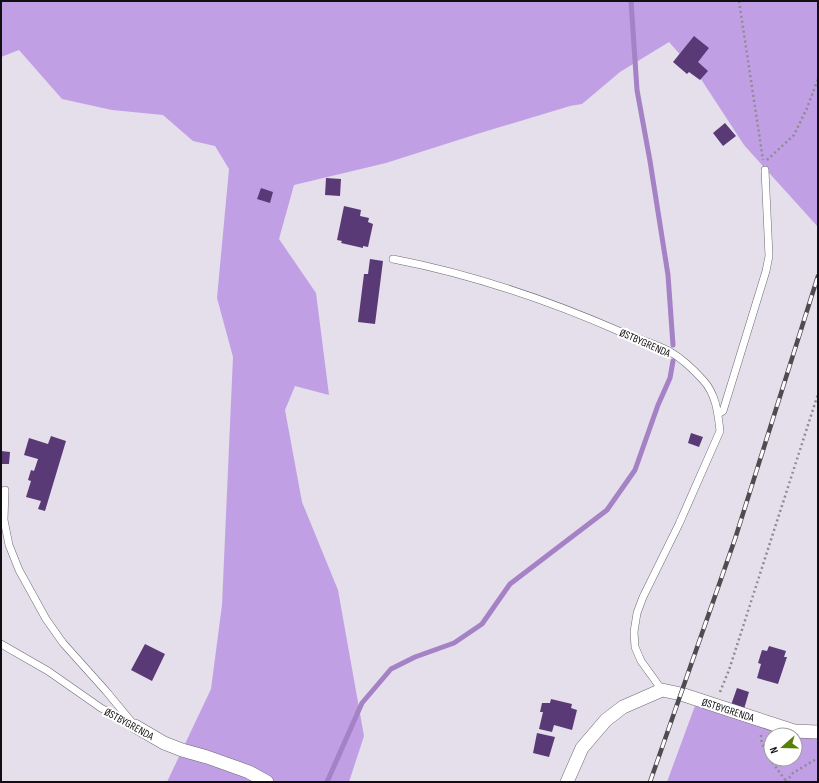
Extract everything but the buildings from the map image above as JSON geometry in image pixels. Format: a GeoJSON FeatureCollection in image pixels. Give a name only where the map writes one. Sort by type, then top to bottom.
{"type":"FeatureCollection","features":[{"type":"Feature","properties":{"kind":"street","name":"ØSTBYGRENDA"},"geometry":{"type":"LineString","coordinates":[[662,690],[681,694],[794,731],[818,732]]}},
{"type":"Feature","properties":{"kind":"street"},"geometry":{"type":"LineString","coordinates":[[567,782],[582,748],[606,720],[623,707],[662,690]]}},
{"type":"Feature","properties":{"kind":"street","name":"ØSTBYGRENDA"},"geometry":{"type":"LineString","coordinates":[[135,726],[164,743],[249,772],[267,782]]}},
{"type":"Feature","properties":{"kind":"lane"},"geometry":{"type":"LineString","coordinates":[[718,414],[723,411],[766,271],[769,256],[764,170]]}},
{"type":"Feature","properties":{"kind":"lane","name":"ØSTBYGRENDA"},"geometry":{"type":"LineString","coordinates":[[394,259],[498,286],[575,312],[663,348],[692,369],[704,381],[713,395],[718,414],[720,431],[679,524],[643,597],[637,613],[634,632],[636,647],[641,661],[662,690]]}},
{"type":"Feature","properties":{"kind":"lane"},"geometry":{"type":"LineString","coordinates":[[5,490],[4,520],[9,545],[19,570],[46,619],[63,643],[135,726]]}},
{"type":"Feature","properties":{"kind":"lane","name":"ØSTBYGRENDA"},"geometry":{"type":"LineString","coordinates":[[1,644],[54,675],[101,708],[135,726]]}},
{"type":"Feature","properties":{"kind":"path"},"geometry":{"type":"LineString","coordinates":[[739,1],[764,162],[794,135],[807,108],[818,79]]}},
{"type":"Feature","properties":{"kind":"path"},"geometry":{"type":"LineString","coordinates":[[714,706],[729,670],[818,394]]}},
{"type":"Feature","properties":{"kind":"path"},"geometry":{"type":"LineString","coordinates":[[763,721],[761,740],[772,761],[786,781],[793,772],[818,758]]}},
{"type":"Feature","properties":{"kind":"shaded area"},"geometry":{"type":"Polygon","coordinates":[[[1,1],[818,1],[818,227],[744,145],[699,76],[669,42],[620,72],[582,104],[570,106],[386,163],[294,185],[279,239],[316,293],[329,395],[295,386],[285,410],[302,502],[338,590],[364,736],[349,782],[167,782],[211,689],[222,605],[233,357],[217,298],[229,169],[215,146],[193,141],[163,115],[112,110],[62,99],[19,50],[1,57],[1,1]]]}},
{"type":"Feature","properties":{"kind":"shaded area"},"geometry":{"type":"Polygon","coordinates":[[[696,703],[790,727],[763,727],[763,767],[803,767],[803,730],[818,734],[818,782],[667,782],[696,703]]]}},
{"type":"Feature","properties":{"kind":"waterway"},"geometry":{"type":"LineString","coordinates":[[631,1],[637,90],[668,275],[673,345]]}},
{"type":"Feature","properties":{"kind":"waterway"},"geometry":{"type":"LineString","coordinates":[[327,782],[362,703],[391,669],[415,657],[454,643],[482,624],[510,584],[607,510],[635,470],[658,405],[670,378],[673,361]]}},
{"type":"Feature","properties":{"kind":"railway"},"geometry":{"type":"LineString","coordinates":[[650,782],[735,539],[818,276]]}}]}
